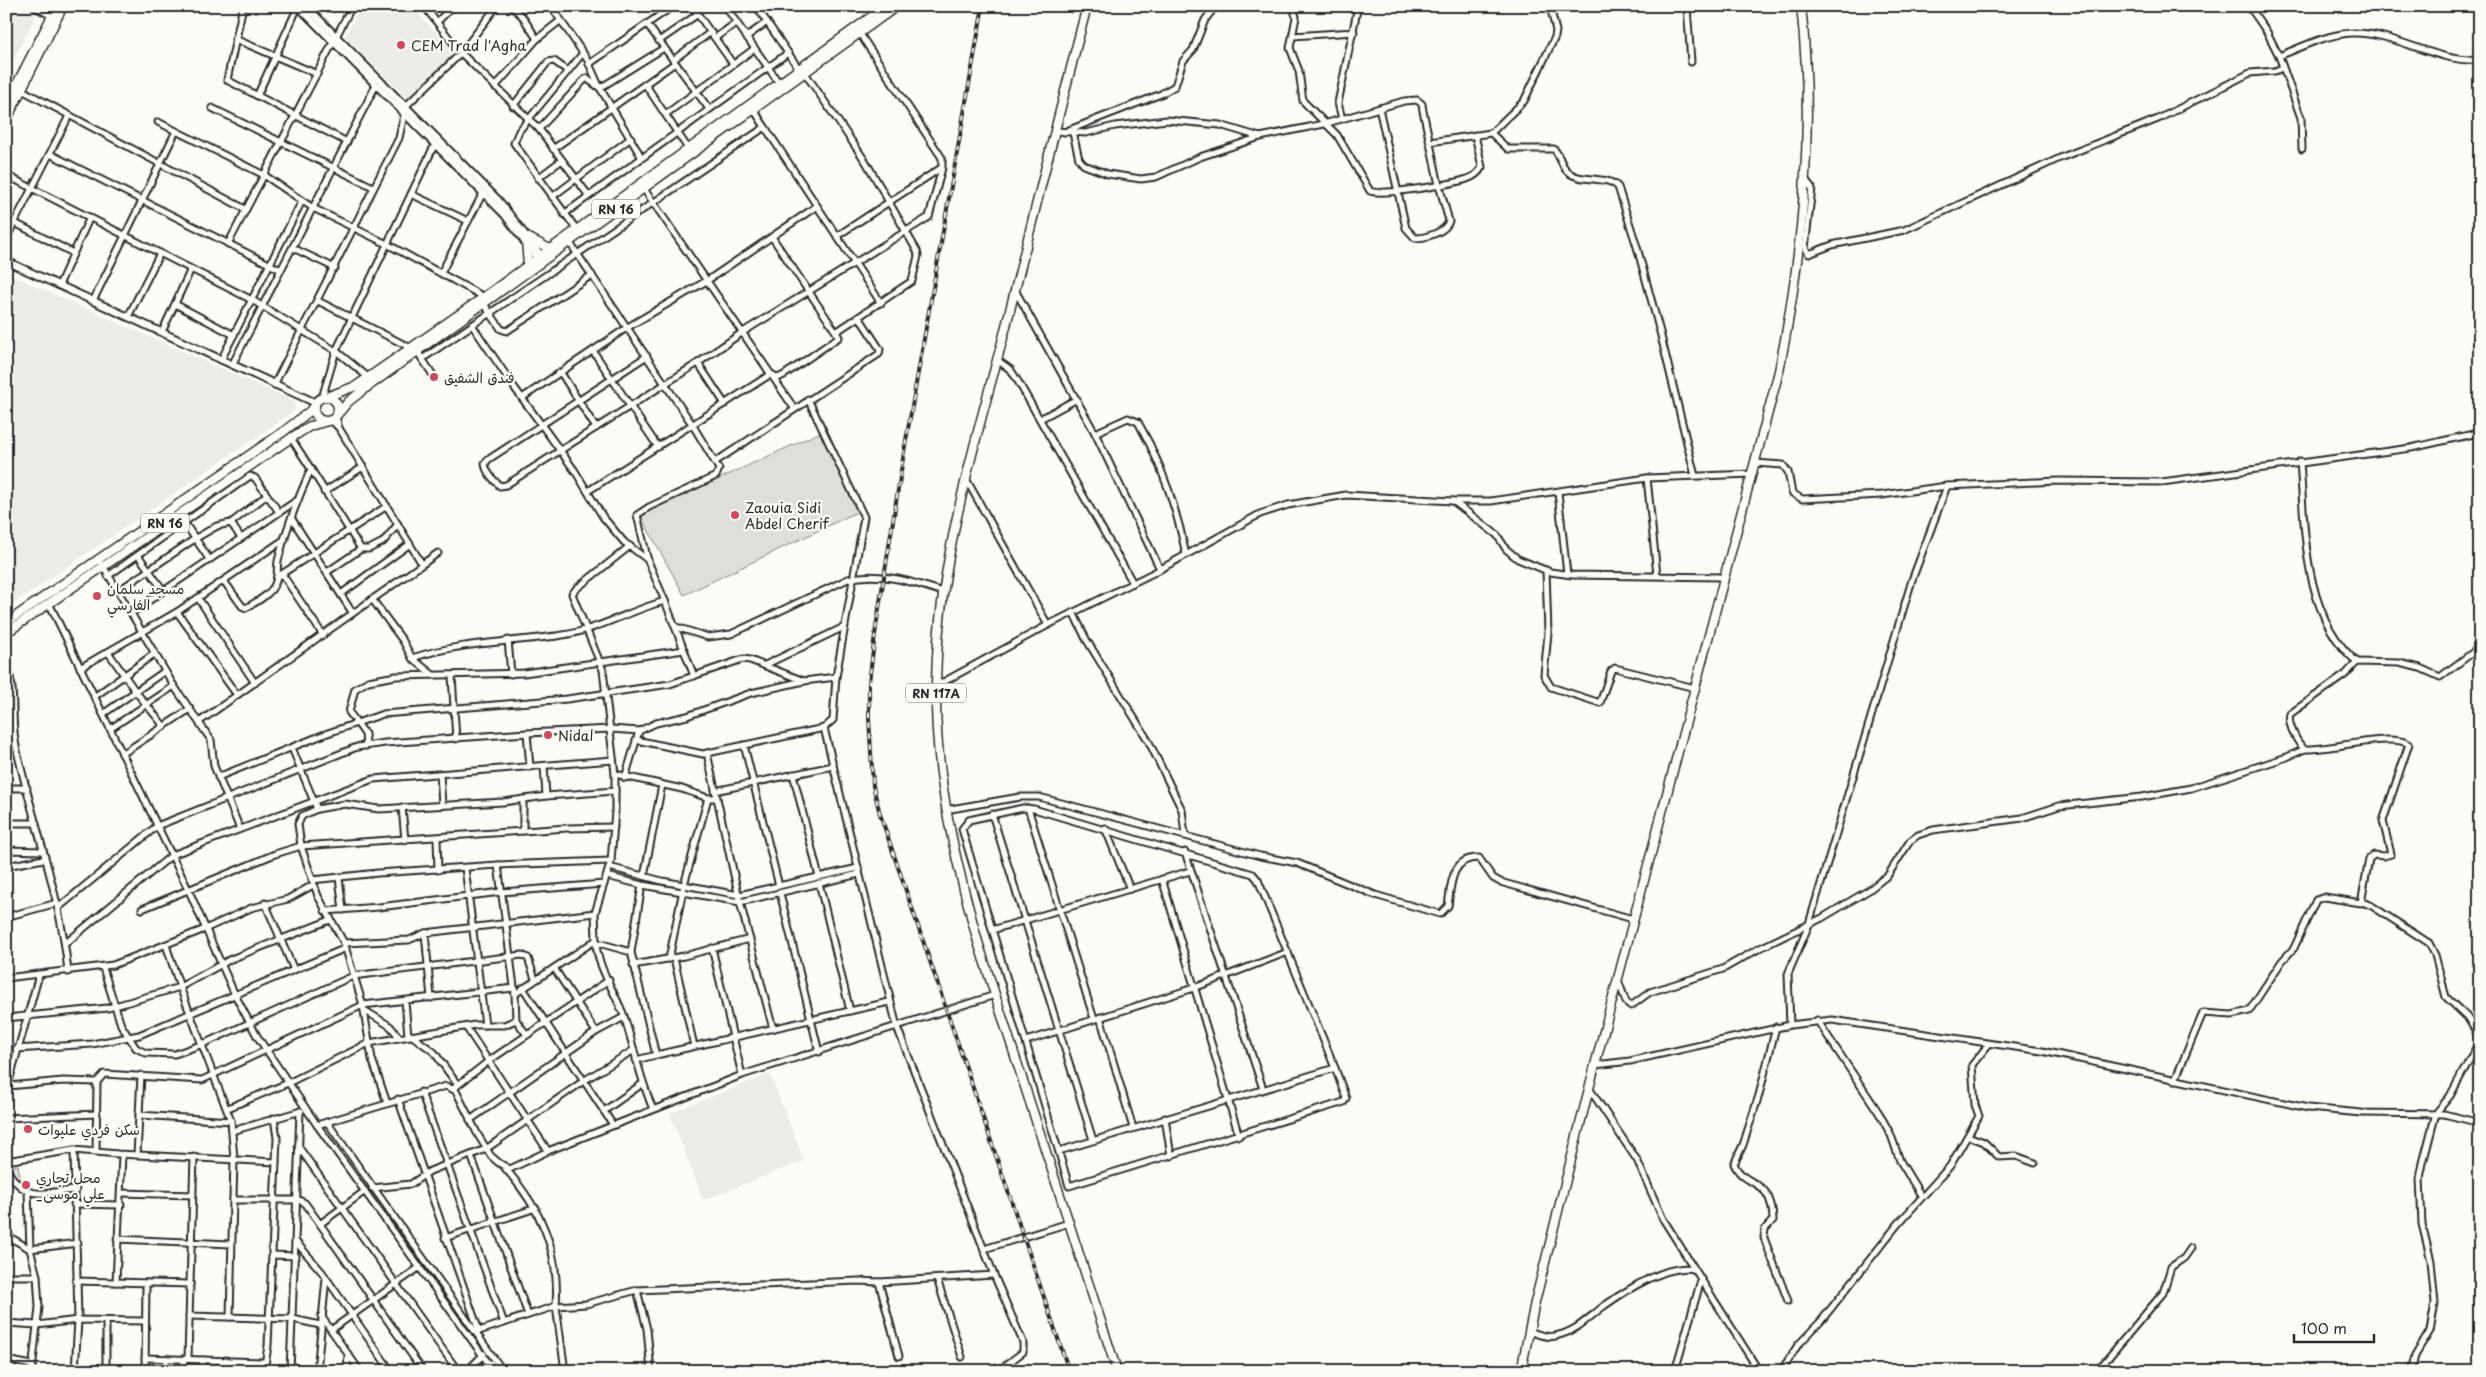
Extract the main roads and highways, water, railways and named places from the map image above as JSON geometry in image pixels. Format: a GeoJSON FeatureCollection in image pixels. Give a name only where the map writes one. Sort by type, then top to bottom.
{"type":"FeatureCollection","features":[{"type":"Feature","properties":{"kind":"main road"},"geometry":{"type":"LineString","coordinates":[[6,121],[22,90],[57,6]]}},
{"type":"Feature","properties":{"kind":"main road"},"geometry":{"type":"LineString","coordinates":[[6,106],[54,17],[63,6]]}},
{"type":"Feature","properties":{"kind":"main road","name":"RN 16"},"geometry":{"type":"LineString","coordinates":[[484,301],[528,265],[570,243],[644,189],[690,151],[754,110],[886,6]]}},
{"type":"Feature","properties":{"kind":"main road","name":"RN 16"},"geometry":{"type":"LineString","coordinates":[[6,633],[49,603],[101,562],[283,432],[320,401],[346,391],[414,349],[484,301],[541,259],[550,249],[690,151],[779,84],[860,34],[897,6]]}},
{"type":"Feature","properties":{"kind":"main road","name":"RN 117A"},"geometry":{"type":"LineString","coordinates":[[1087,6],[1060,132],[1015,290],[966,478],[943,592],[936,686],[937,733],[945,810],[960,880],[995,995],[1117,1371]]}},
{"type":"Feature","properties":{"kind":"main road"},"geometry":{"type":"LineString","coordinates":[[1521,1371],[1529,1331],[1594,1065],[1755,463],[1787,330],[1801,229],[1805,179],[1806,84],[1801,6]]}},
{"type":"Feature","properties":{"kind":"main road"},"geometry":{"type":"LineString","coordinates":[[528,265],[527,240],[550,249]]}},
{"type":"Feature","properties":{"kind":"main road","name":"RN 16"},"geometry":{"type":"LineString","coordinates":[[6,623],[290,438],[310,426],[333,418],[348,402],[414,349]]}},
{"type":"Feature","properties":{"kind":"main road"},"geometry":{"type":"LineString","coordinates":[[320,401],[336,403],[333,418],[319,418],[320,401]]}},
{"type":"Feature","properties":{"kind":"railway"},"geometry":{"type":"LineString","coordinates":[[983,6],[905,446],[876,627],[869,682],[873,786],[880,814],[1069,1371]]}},
{"type":"Feature","properties":{"kind":"place","name":"CEM Trad l'Agha"},"geometry":{"type":"Point","coordinates":[401,45]}},
{"type":"Feature","properties":{"kind":"place","name":"فندق الشفيق"},"geometry":{"type":"Point","coordinates":[434,377]}},
{"type":"Feature","properties":{"kind":"place","name":"Zaouia Sidi Abdel Cherif"},"geometry":{"type":"Point","coordinates":[735,515]}},
{"type":"Feature","properties":{"kind":"place","name":"مسجد سلمان الفارسي"},"geometry":{"type":"Point","coordinates":[97,596]}},
{"type":"Feature","properties":{"kind":"place","name":"Nidal"},"geometry":{"type":"Point","coordinates":[548,735]}},
{"type":"Feature","properties":{"kind":"place","name":"سكن فردي عليوات"},"geometry":{"type":"Point","coordinates":[28,1129]}},
{"type":"Feature","properties":{"kind":"place","name":"محل تجاري _علي موسى"},"geometry":{"type":"Point","coordinates":[26,1185]}}]}
